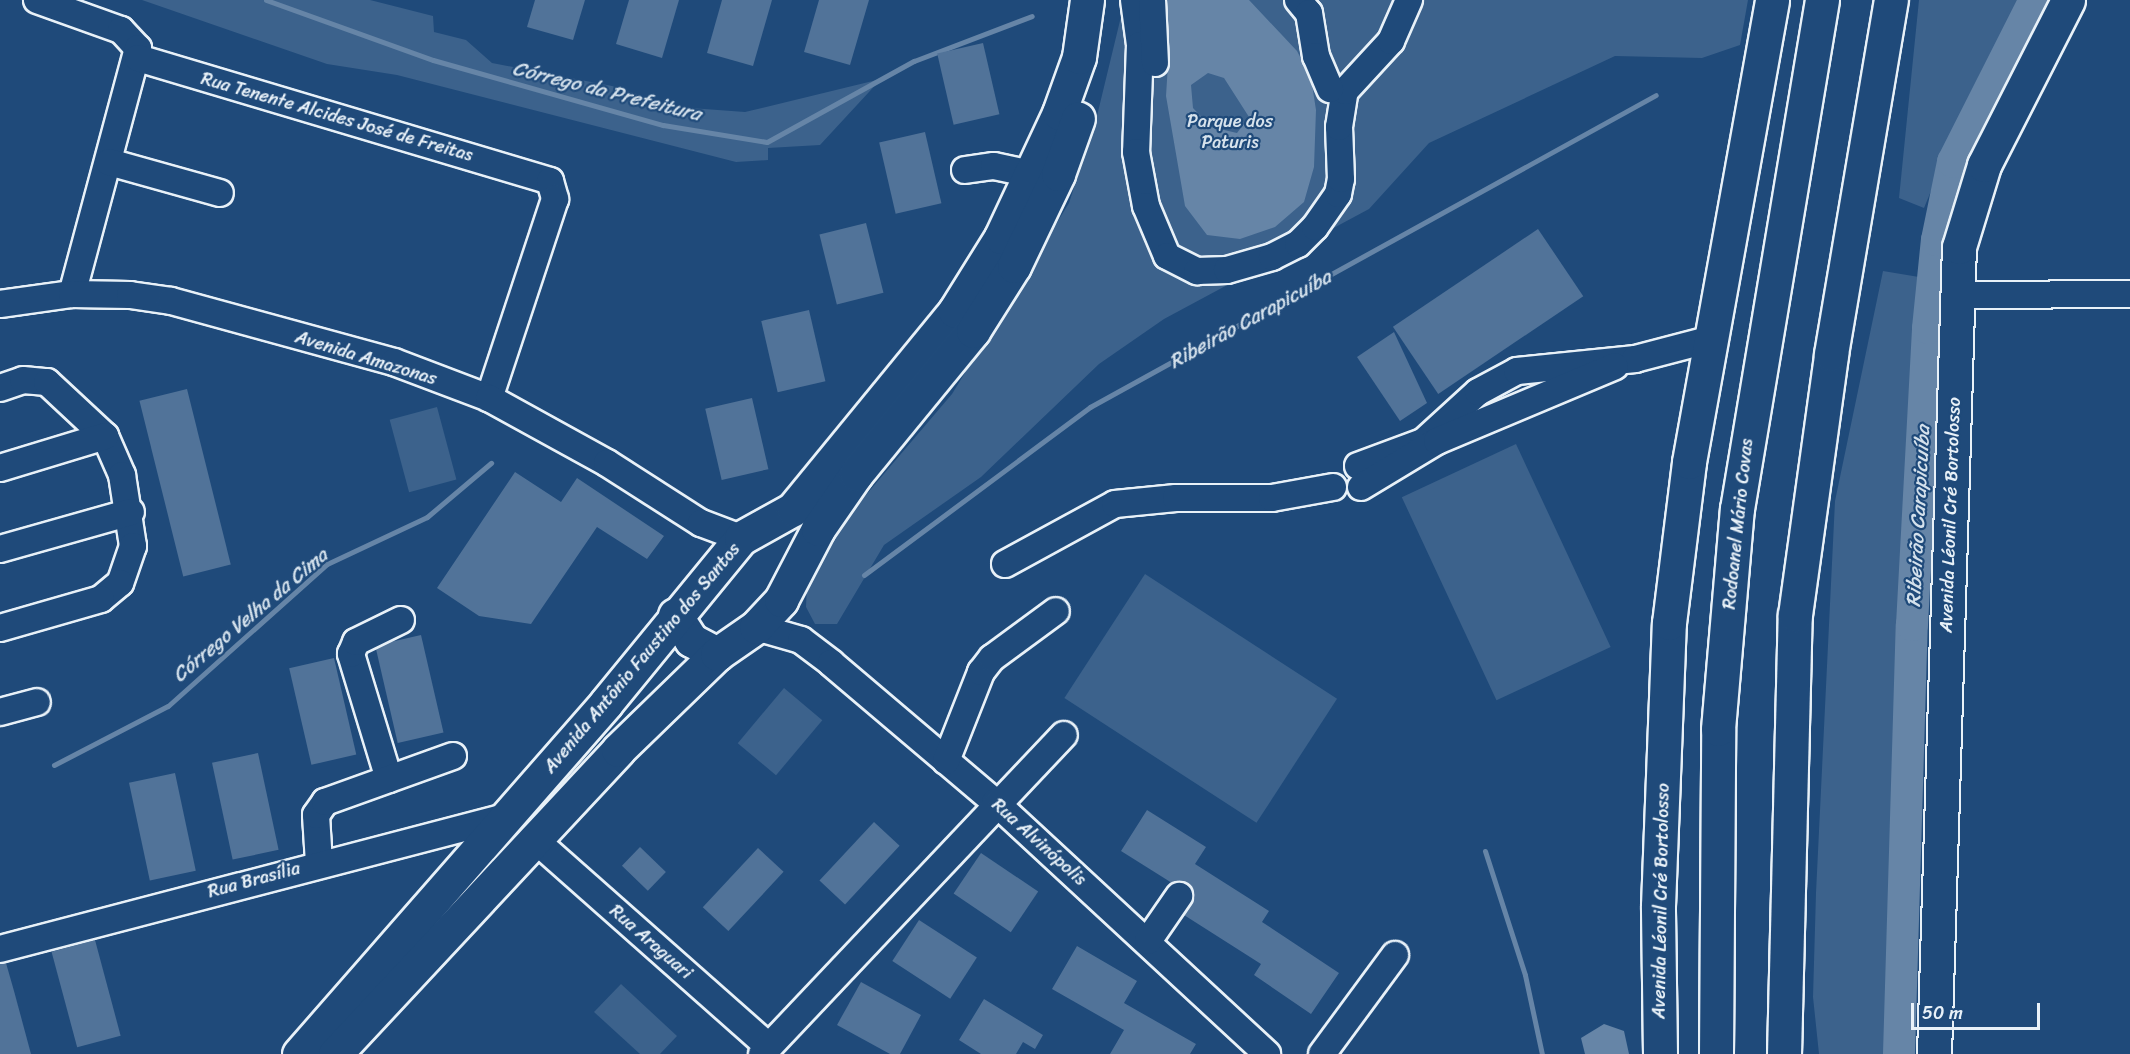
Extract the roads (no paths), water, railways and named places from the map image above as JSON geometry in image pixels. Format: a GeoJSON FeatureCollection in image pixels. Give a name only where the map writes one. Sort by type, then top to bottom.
{"type":"FeatureCollection","features":[{"type":"Feature","properties":{"kind":"main road","name":"Avenida Antônio Faustino dos Santos"},"geometry":{"type":"LineString","coordinates":[[299,1054],[509,816],[718,565],[745,537],[793,509],[955,311],[1001,237],[1031,174],[1079,57],[1087,0]]}},
{"type":"Feature","properties":{"kind":"main road","name":"Avenida Antônio Faustino dos Santos"},"geometry":{"type":"LineString","coordinates":[[335,1054],[533,838],[717,654],[756,627],[789,588],[818,529],[856,474],[974,331],[1014,266],[1058,174],[1089,88],[1107,0]]}},
{"type":"Feature","properties":{"kind":"main road","name":"Avenida Léonil Cré Bortolosso"},"geometry":{"type":"LineString","coordinates":[[1660,1054],[1658,906],[1669,622],[1711,339],[1772,0]]}},
{"type":"Feature","properties":{"kind":"main road","name":"Rodoanel Mário Covas"},"geometry":{"type":"LineString","coordinates":[[1716,1054],[1718,729],[1737,509],[1822,0]]}},
{"type":"Feature","properties":{"kind":"main road"},"geometry":{"type":"LineString","coordinates":[[1785,1054],[1795,615],[1831,354],[1890,0]]}},
{"type":"Feature","properties":{"kind":"main road","name":"Avenida Léonil Cré Bortolosso"},"geometry":{"type":"LineString","coordinates":[[1934,1054],[1956,295],[1967,210],[1984,165],[2068,0]]}},
{"type":"Feature","properties":{"kind":"main road"},"geometry":{"type":"LineString","coordinates":[[745,537],[780,547],[789,588]]}},
{"type":"Feature","properties":{"kind":"main road"},"geometry":{"type":"LineString","coordinates":[[675,615],[691,640],[717,654]]}},
{"type":"Feature","properties":{"kind":"street"},"geometry":{"type":"LineString","coordinates":[[37,0],[121,30],[138,48],[138,58],[72,294]]}},
{"type":"Feature","properties":{"kind":"street"},"geometry":{"type":"LineString","coordinates":[[1134,0],[1140,45],[1136,152],[1146,206],[1167,256],[1197,271],[1227,270],[1272,256],[1298,244],[1315,227],[1334,202],[1341,179],[1339,127],[1345,91],[1391,41],[1409,0]]}},
{"type":"Feature","properties":{"kind":"street"},"geometry":{"type":"LineString","coordinates":[[1152,0],[1157,38],[1146,151],[1174,247],[1186,256],[1229,261],[1306,224],[1332,179],[1330,89],[1316,56],[1309,13],[1298,0]]}},
{"type":"Feature","properties":{"kind":"street"},"geometry":{"type":"LineString","coordinates":[[1330,89],[1385,30],[1396,0]]}},
{"type":"Feature","properties":{"kind":"street","name":"Rua Tenente Alcides José de Freitas"},"geometry":{"type":"LineString","coordinates":[[138,58],[550,181],[555,199],[489,398]]}},
{"type":"Feature","properties":{"kind":"street"},"geometry":{"type":"LineString","coordinates":[[109,162],[220,193]]}},
{"type":"Feature","properties":{"kind":"street"},"geometry":{"type":"LineString","coordinates":[[965,170],[994,166],[1031,174]]}},
{"type":"Feature","properties":{"kind":"street","name":"Avenida Amazonas"},"geometry":{"type":"LineString","coordinates":[[0,304],[72,294],[171,301],[394,362],[489,398],[607,463],[701,523],[745,537]]}},
{"type":"Feature","properties":{"kind":"street"},"geometry":{"type":"LineString","coordinates":[[1956,295],[2130,294]]}},
{"type":"Feature","properties":{"kind":"street"},"geometry":{"type":"LineString","coordinates":[[1005,564],[1115,504],[1176,498],[1272,498],[1332,487],[1330,474],[1336,465],[1347,462],[1359,476],[1423,442],[1478,392],[1517,371],[1623,361],[1711,339]]}},
{"type":"Feature","properties":{"kind":"street"},"geometry":{"type":"LineString","coordinates":[[0,628],[101,599],[127,570],[133,546],[131,512],[122,475],[105,436],[55,386],[12,384]]}},
{"type":"Feature","properties":{"kind":"street"},"geometry":{"type":"LineString","coordinates":[[0,468],[105,436]]}},
{"type":"Feature","properties":{"kind":"street"},"geometry":{"type":"LineString","coordinates":[[0,549],[131,512]]}},
{"type":"Feature","properties":{"kind":"street"},"geometry":{"type":"LineString","coordinates":[[701,523],[718,565]]}},
{"type":"Feature","properties":{"kind":"street","name":"Rua Alvinópolis"},"geometry":{"type":"LineString","coordinates":[[789,588],[801,640]]}},
{"type":"Feature","properties":{"kind":"street"},"geometry":{"type":"LineString","coordinates":[[946,761],[981,672],[992,658],[1056,611]]}},
{"type":"Feature","properties":{"kind":"street"},"geometry":{"type":"LineString","coordinates":[[389,779],[351,654],[356,642],[401,620]]}},
{"type":"Feature","properties":{"kind":"street","name":"Rua Alvinópolis"},"geometry":{"type":"LineString","coordinates":[[756,627],[801,640],[946,761],[995,802],[1148,941],[1267,1054]]}},
{"type":"Feature","properties":{"kind":"street"},"geometry":{"type":"LineString","coordinates":[[0,712],[37,702]]}},
{"type":"Feature","properties":{"kind":"street"},"geometry":{"type":"LineString","coordinates":[[765,1050],[995,802],[1064,735]]}},
{"type":"Feature","properties":{"kind":"street"},"geometry":{"type":"LineString","coordinates":[[319,863],[316,815],[321,805],[453,756]]}},
{"type":"Feature","properties":{"kind":"street","name":"Rua Brasília"},"geometry":{"type":"LineString","coordinates":[[0,949],[319,863],[509,816]]}},
{"type":"Feature","properties":{"kind":"street","name":"Rua Araguari"},"geometry":{"type":"LineString","coordinates":[[533,838],[765,1050]]}},
{"type":"Feature","properties":{"kind":"street"},"geometry":{"type":"LineString","coordinates":[[1148,941],[1179,896]]}},
{"type":"Feature","properties":{"kind":"street"},"geometry":{"type":"LineString","coordinates":[[1322,1054],[1395,955]]}},
{"type":"Feature","properties":{"kind":"waterway","name":"Córrego da Prefeitura"},"geometry":{"type":"LineString","coordinates":[[266,0],[433,60],[663,125],[767,142],[914,61],[1032,16]]}},
{"type":"Feature","properties":{"kind":"waterway","name":"Ribeirão Carapicuíba"},"geometry":{"type":"LineString","coordinates":[[1899,1054],[1912,625],[1928,328],[1937,240],[1953,162],[2035,0]]}},
{"type":"Feature","properties":{"kind":"waterway","name":"Ribeirão Carapicuíba"},"geometry":{"type":"LineString","coordinates":[[864,575],[1090,407],[1656,95]]}},
{"type":"Feature","properties":{"kind":"waterway","name":"Córrego Velha da Cima"},"geometry":{"type":"LineString","coordinates":[[54,765],[168,706],[327,564],[427,517],[491,463]]}},
{"type":"Feature","properties":{"kind":"waterway"},"geometry":{"type":"LineString","coordinates":[[1485,851],[1525,975],[1542,1054]]}},
{"type":"Feature","properties":{"kind":"park label","name":"Parque dos Paturis"},"geometry":{"type":"Point","coordinates":[1230,132]}}]}
